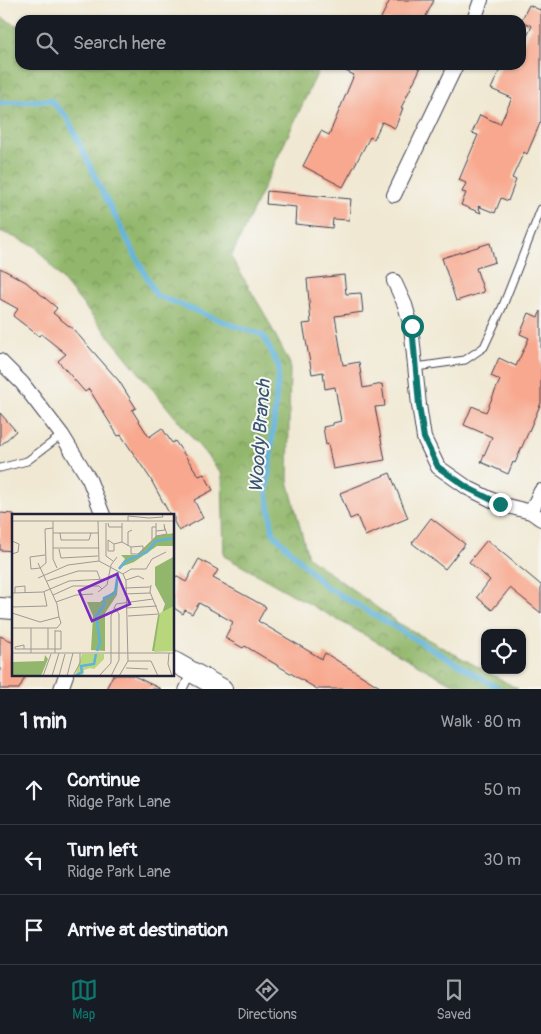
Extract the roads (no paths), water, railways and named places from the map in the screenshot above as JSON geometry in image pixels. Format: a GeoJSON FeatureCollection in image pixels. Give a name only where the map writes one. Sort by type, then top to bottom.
{"type":"FeatureCollection","features":[{"type":"Feature","properties":{"kind":"street"},"geometry":{"type":"LineString","coordinates":[[476,15],[481,0]]}},
{"type":"Feature","properties":{"kind":"street"},"geometry":{"type":"LineString","coordinates":[[394,195],[454,70]]}},
{"type":"Feature","properties":{"kind":"street"},"geometry":{"type":"LineString","coordinates":[[394,281],[412,326],[424,438],[438,467],[468,488],[500,504],[536,516],[541,491]]}},
{"type":"Feature","properties":{"kind":"street"},"geometry":{"type":"LineString","coordinates":[[0,361],[22,383],[62,435],[89,478],[103,514]]}},
{"type":"Feature","properties":{"kind":"street"},"geometry":{"type":"LineString","coordinates":[[175,663],[187,681],[222,689]]}},
{"type":"Feature","properties":{"kind":"street"},"geometry":{"type":"LineString","coordinates":[[61,689],[66,676]]}},
{"type":"Feature","properties":{"kind":"lane"},"geometry":{"type":"LineString","coordinates":[[416,367],[465,360],[484,347],[502,308],[541,209]]}},
{"type":"Feature","properties":{"kind":"lane"},"geometry":{"type":"LineString","coordinates":[[0,468],[27,461],[62,435]]}},
{"type":"Feature","properties":{"kind":"waterway","name":"Woody Branch"},"geometry":{"type":"LineString","coordinates":[[0,103],[50,100],[67,117],[101,189],[156,295],[263,335],[279,367],[267,493],[273,533],[325,586],[500,689]]}}]}
